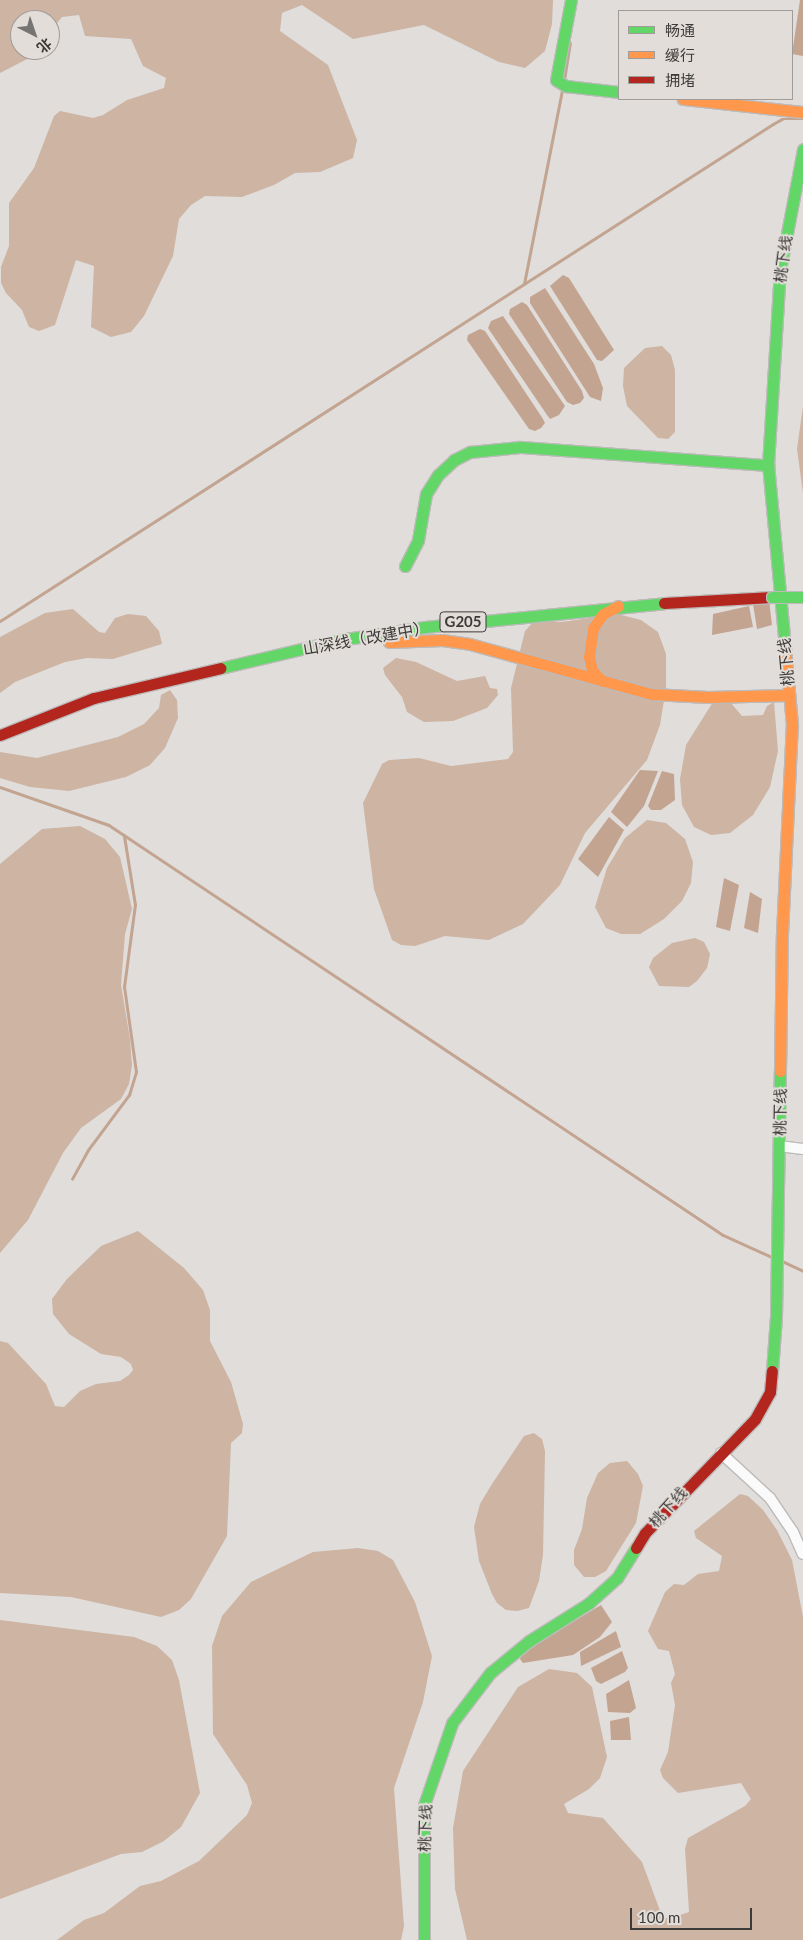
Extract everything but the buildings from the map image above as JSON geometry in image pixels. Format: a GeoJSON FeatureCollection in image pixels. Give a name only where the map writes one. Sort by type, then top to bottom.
{"type":"FeatureCollection","features":[{"type":"Feature","properties":{"kind":"main road"},"geometry":{"type":"LineString","coordinates":[[571,0],[556,80],[566,86],[618,92]]}},
{"type":"Feature","properties":{"kind":"main road"},"geometry":{"type":"LineString","coordinates":[[692,100],[803,112]]}},
{"type":"Feature","properties":{"kind":"main road","name":"桃下线"},"geometry":{"type":"LineString","coordinates":[[424,1940],[424,1805],[452,1723],[490,1673],[529,1641],[606,1589],[617,1578],[645,1533],[721,1452],[755,1419],[767,1398],[772,1379],[779,1146],[782,934],[792,725],[768,465],[780,270],[803,149]]}},
{"type":"Feature","properties":{"kind":"main road"},"geometry":{"type":"LineString","coordinates":[[405,566],[418,540],[426,494],[438,475],[454,460],[470,452],[495,447],[520,447],[768,465]]}},
{"type":"Feature","properties":{"kind":"main road","name":"山深线（改建中）"},"geometry":{"type":"LineString","coordinates":[[0,735],[94,698],[339,640],[425,626],[620,605],[803,597]]}},
{"type":"Feature","properties":{"kind":"main road"},"geometry":{"type":"LineString","coordinates":[[602,681],[592,670],[589,657],[593,628],[603,614],[620,605]]}},
{"type":"Feature","properties":{"kind":"main road"},"geometry":{"type":"LineString","coordinates":[[272,655],[378,642],[442,640],[497,650],[627,690],[708,697],[789,695]]}},
{"type":"Feature","properties":{"kind":"street"},"geometry":{"type":"LineString","coordinates":[[779,1146],[803,1149]]}},
{"type":"Feature","properties":{"kind":"street"},"geometry":{"type":"LineString","coordinates":[[721,1452],[770,1498],[793,1532],[803,1554]]}},
{"type":"Feature","properties":{"kind":"shaded area"},"geometry":{"type":"Polygon","coordinates":[[[0,0],[553,0],[552,24],[545,51],[525,68],[499,62],[424,25],[353,39],[302,5],[282,13],[280,31],[328,65],[357,140],[353,158],[320,172],[295,173],[274,185],[242,197],[205,196],[191,205],[179,219],[173,256],[144,316],[131,332],[111,337],[91,327],[94,266],[76,260],[55,325],[39,331],[29,327],[22,310],[6,293],[1,283],[1,267],[9,246],[9,203],[34,168],[54,116],[60,111],[93,118],[103,115],[127,100],[164,88],[166,78],[143,66],[131,39],[85,36],[79,15],[62,17],[60,20],[60,10],[10,10],[10,60],[25,60],[0,73],[0,0]]]}},
{"type":"Feature","properties":{"kind":"shaded area"},"geometry":{"type":"Polygon","coordinates":[[[800,0],[803,0],[803,56],[793,54],[800,0]]]}},
{"type":"Feature","properties":{"kind":"shaded area"},"geometry":{"type":"Polygon","coordinates":[[[563,275],[569,278],[614,350],[602,361],[597,360],[550,286],[563,275]]]}},
{"type":"Feature","properties":{"kind":"shaded area"},"geometry":{"type":"Polygon","coordinates":[[[545,288],[594,364],[603,388],[601,401],[590,397],[530,303],[530,297],[545,288]]]}},
{"type":"Feature","properties":{"kind":"shaded area"},"geometry":{"type":"Polygon","coordinates":[[[522,302],[527,305],[582,391],[584,398],[580,403],[573,405],[567,402],[509,314],[510,309],[522,302]]]}},
{"type":"Feature","properties":{"kind":"shaded area"},"geometry":{"type":"Polygon","coordinates":[[[503,316],[565,406],[559,415],[550,419],[488,328],[491,321],[503,316]]]}},
{"type":"Feature","properties":{"kind":"shaded area"},"geometry":{"type":"Polygon","coordinates":[[[480,329],[485,331],[543,419],[545,423],[541,428],[535,431],[529,429],[467,340],[468,335],[480,329]]]}},
{"type":"Feature","properties":{"kind":"shaded area"},"geometry":{"type":"Polygon","coordinates":[[[662,346],[671,355],[675,370],[675,432],[668,439],[658,438],[627,406],[623,386],[624,368],[645,348],[662,346]]]}},
{"type":"Feature","properties":{"kind":"shaded area"},"geometry":{"type":"Polygon","coordinates":[[[803,406],[803,493],[797,449],[803,406]]]}},
{"type":"Feature","properties":{"kind":"shaded area"},"geometry":{"type":"Polygon","coordinates":[[[769,600],[772,625],[757,629],[753,604],[769,600]]]}},
{"type":"Feature","properties":{"kind":"shaded area"},"geometry":{"type":"Polygon","coordinates":[[[749,606],[753,627],[712,635],[713,614],[749,606]]]}},
{"type":"Feature","properties":{"kind":"shaded area"},"geometry":{"type":"Polygon","coordinates":[[[73,609],[99,632],[105,633],[115,618],[128,614],[146,616],[159,631],[162,644],[113,659],[87,658],[65,662],[15,682],[0,693],[0,637],[45,613],[73,609]]]}},
{"type":"Feature","properties":{"kind":"shaded area"},"geometry":{"type":"Polygon","coordinates":[[[617,614],[641,620],[658,632],[666,654],[666,688],[660,725],[647,760],[585,833],[560,885],[523,924],[489,940],[445,936],[415,946],[401,945],[392,940],[374,889],[363,803],[382,764],[389,760],[419,758],[451,766],[508,759],[513,752],[511,688],[525,631],[535,620],[562,622],[617,614]]]}},
{"type":"Feature","properties":{"kind":"shaded area"},"geometry":{"type":"Polygon","coordinates":[[[396,658],[416,662],[457,681],[485,676],[490,688],[497,689],[498,695],[487,708],[453,721],[424,722],[407,712],[402,697],[385,675],[383,668],[396,658]]]}},
{"type":"Feature","properties":{"kind":"shaded area"},"geometry":{"type":"Polygon","coordinates":[[[170,690],[177,700],[178,718],[165,748],[150,765],[126,777],[69,791],[30,787],[0,778],[0,752],[37,758],[118,737],[144,724],[159,708],[161,695],[170,690]]]}},
{"type":"Feature","properties":{"kind":"shaded area"},"geometry":{"type":"Polygon","coordinates":[[[713,702],[730,702],[742,716],[763,715],[767,706],[774,702],[778,751],[770,787],[753,815],[730,833],[711,835],[694,827],[682,805],[680,779],[686,745],[713,702]]]}},
{"type":"Feature","properties":{"kind":"shaded area"},"geometry":{"type":"Polygon","coordinates":[[[640,770],[658,771],[644,806],[627,827],[611,812],[640,770]]]}},
{"type":"Feature","properties":{"kind":"shaded area"},"geometry":{"type":"Polygon","coordinates":[[[662,771],[674,774],[675,800],[661,810],[651,810],[648,806],[662,771]]]}},
{"type":"Feature","properties":{"kind":"shaded area"},"geometry":{"type":"Polygon","coordinates":[[[609,817],[624,830],[598,877],[578,859],[609,817]]]}},
{"type":"Feature","properties":{"kind":"shaded area"},"geometry":{"type":"Polygon","coordinates":[[[647,820],[666,823],[685,839],[693,862],[691,883],[682,901],[664,919],[640,934],[621,934],[606,928],[595,907],[607,868],[625,838],[647,820]]]}},
{"type":"Feature","properties":{"kind":"shaded area"},"geometry":{"type":"Polygon","coordinates":[[[80,826],[105,839],[120,857],[132,909],[125,934],[121,985],[130,1039],[132,1065],[129,1084],[121,1099],[81,1128],[63,1153],[28,1220],[0,1253],[0,864],[42,829],[80,826]]]}},
{"type":"Feature","properties":{"kind":"shaded area"},"geometry":{"type":"Polygon","coordinates":[[[724,878],[739,885],[730,931],[716,927],[724,878]]]}},
{"type":"Feature","properties":{"kind":"shaded area"},"geometry":{"type":"Polygon","coordinates":[[[750,892],[762,899],[758,933],[744,928],[750,892]]]}},
{"type":"Feature","properties":{"kind":"shaded area"},"geometry":{"type":"Polygon","coordinates":[[[695,938],[704,942],[710,954],[707,968],[697,981],[689,987],[659,986],[649,967],[653,958],[672,943],[695,938]]]}},
{"type":"Feature","properties":{"kind":"shaded area"},"geometry":{"type":"Polygon","coordinates":[[[138,1231],[184,1268],[203,1290],[210,1310],[210,1341],[231,1382],[243,1424],[242,1433],[231,1443],[227,1536],[191,1599],[179,1610],[161,1617],[71,1597],[0,1593],[0,1341],[8,1343],[46,1384],[55,1406],[64,1407],[80,1391],[96,1384],[120,1381],[129,1375],[133,1370],[131,1364],[121,1357],[101,1354],[69,1334],[53,1314],[52,1299],[67,1279],[101,1246],[138,1231]]]}},
{"type":"Feature","properties":{"kind":"shaded area"},"geometry":{"type":"Polygon","coordinates":[[[534,1433],[542,1439],[545,1451],[543,1555],[539,1581],[529,1608],[517,1611],[506,1610],[497,1603],[492,1594],[479,1561],[474,1527],[480,1504],[492,1484],[524,1436],[534,1433]]]}},
{"type":"Feature","properties":{"kind":"shaded area"},"geometry":{"type":"Polygon","coordinates":[[[627,1461],[638,1474],[643,1486],[636,1523],[606,1571],[595,1577],[584,1577],[574,1565],[574,1550],[582,1529],[587,1498],[598,1473],[610,1463],[627,1461]]]}},
{"type":"Feature","properties":{"kind":"shaded area"},"geometry":{"type":"Polygon","coordinates":[[[740,1494],[748,1496],[763,1510],[777,1530],[792,1560],[803,1617],[803,1940],[467,1940],[455,1889],[453,1828],[463,1771],[518,1687],[549,1669],[577,1673],[592,1687],[607,1757],[600,1778],[589,1789],[564,1804],[568,1813],[603,1818],[642,1862],[662,1916],[669,1919],[689,1912],[685,1849],[688,1838],[745,1806],[751,1799],[741,1783],[678,1793],[663,1778],[660,1770],[668,1752],[675,1705],[671,1683],[675,1674],[669,1651],[658,1649],[648,1631],[665,1592],[674,1584],[684,1585],[698,1574],[719,1571],[722,1556],[696,1538],[694,1531],[740,1494]]]}},
{"type":"Feature","properties":{"kind":"shaded area"},"geometry":{"type":"Polygon","coordinates":[[[358,1548],[378,1551],[393,1560],[415,1602],[432,1656],[423,1702],[394,1788],[404,1926],[401,1940],[57,1940],[84,1920],[104,1913],[140,1886],[161,1881],[199,1861],[247,1815],[252,1803],[247,1785],[213,1734],[212,1646],[222,1616],[251,1582],[313,1552],[358,1548]]]}},
{"type":"Feature","properties":{"kind":"shaded area"},"geometry":{"type":"Polygon","coordinates":[[[601,1605],[612,1622],[600,1637],[573,1655],[523,1663],[520,1659],[523,1652],[601,1605]]]}},
{"type":"Feature","properties":{"kind":"shaded area"},"geometry":{"type":"Polygon","coordinates":[[[0,1620],[134,1637],[157,1646],[172,1660],[179,1680],[200,1793],[181,1827],[164,1841],[142,1852],[121,1854],[0,1899],[0,1620]]]}},
{"type":"Feature","properties":{"kind":"shaded area"},"geometry":{"type":"Polygon","coordinates":[[[616,1631],[621,1647],[581,1666],[580,1652],[616,1631]]]}},
{"type":"Feature","properties":{"kind":"shaded area"},"geometry":{"type":"Polygon","coordinates":[[[622,1651],[628,1668],[625,1672],[601,1684],[596,1681],[591,1668],[622,1651]]]}},
{"type":"Feature","properties":{"kind":"shaded area"},"geometry":{"type":"Polygon","coordinates":[[[629,1680],[636,1708],[630,1713],[608,1712],[606,1694],[629,1680]]]}},
{"type":"Feature","properties":{"kind":"shaded area"},"geometry":{"type":"Polygon","coordinates":[[[629,1717],[631,1740],[611,1740],[610,1721],[629,1717]]]}},
{"type":"Feature","properties":{"kind":"waterway"},"geometry":{"type":"LineString","coordinates":[[564,80],[570,43]]}},
{"type":"Feature","properties":{"kind":"waterway"},"geometry":{"type":"LineString","coordinates":[[524,284],[562,90]]}},
{"type":"Feature","properties":{"kind":"waterway"},"geometry":{"type":"LineString","coordinates":[[0,621],[773,124],[782,119],[803,119]]}},
{"type":"Feature","properties":{"kind":"waterway"},"geometry":{"type":"LineString","coordinates":[[0,787],[109,825],[723,1235],[772,1257]]}},
{"type":"Feature","properties":{"kind":"waterway"},"geometry":{"type":"LineString","coordinates":[[72,1179],[88,1150],[129,1095],[136,1072],[124,987],[135,905],[124,836]]}},
{"type":"Feature","properties":{"kind":"waterway"},"geometry":{"type":"LineString","coordinates":[[782,1261],[803,1271]]}},
{"type":"Feature","properties":{"kind":"traffic: fast"},"geometry":{"type":"LineString","coordinates":[[571,0],[556,80],[566,86],[618,92]]}},
{"type":"Feature","properties":{"kind":"traffic: fast"},"geometry":{"type":"LineString","coordinates":[[786,658],[768,465],[780,270],[803,149]]}},
{"type":"Feature","properties":{"kind":"traffic: fast"},"geometry":{"type":"LineString","coordinates":[[405,566],[418,540],[426,494],[438,475],[454,460],[470,452],[520,447],[768,465]]}},
{"type":"Feature","properties":{"kind":"traffic: fast"},"geometry":{"type":"LineString","coordinates":[[772,597],[802,597]]}},
{"type":"Feature","properties":{"kind":"traffic: fast"},"geometry":{"type":"LineString","coordinates":[[221,668],[339,640],[425,627],[664,603]]}},
{"type":"Feature","properties":{"kind":"traffic: fast"},"geometry":{"type":"LineString","coordinates":[[772,1371],[776,1317],[780,1071]]}},
{"type":"Feature","properties":{"kind":"traffic: fast"},"geometry":{"type":"LineString","coordinates":[[424,1940],[424,1805],[452,1723],[490,1673],[529,1641],[589,1603],[617,1578],[636,1548]]}},
{"type":"Feature","properties":{"kind":"traffic: slow"},"geometry":{"type":"LineString","coordinates":[[692,100],[803,112]]}},
{"type":"Feature","properties":{"kind":"traffic: slow"},"geometry":{"type":"LineString","coordinates":[[602,681],[592,670],[589,657],[593,628],[603,614],[618,606]]}},
{"type":"Feature","properties":{"kind":"traffic: slow"},"geometry":{"type":"LineString","coordinates":[[389,642],[442,640],[470,644],[652,694],[708,697],[789,695]]}},
{"type":"Feature","properties":{"kind":"traffic: slow"},"geometry":{"type":"LineString","coordinates":[[780,1071],[782,934],[792,725],[786,658]]}},
{"type":"Feature","properties":{"kind":"traffic: jam"},"geometry":{"type":"LineString","coordinates":[[664,603],[772,597]]}},
{"type":"Feature","properties":{"kind":"traffic: jam"},"geometry":{"type":"LineString","coordinates":[[0,735],[94,698],[221,668]]}},
{"type":"Feature","properties":{"kind":"traffic: jam"},"geometry":{"type":"LineString","coordinates":[[636,1548],[645,1533],[755,1419],[770,1392],[772,1371]]}}]}
